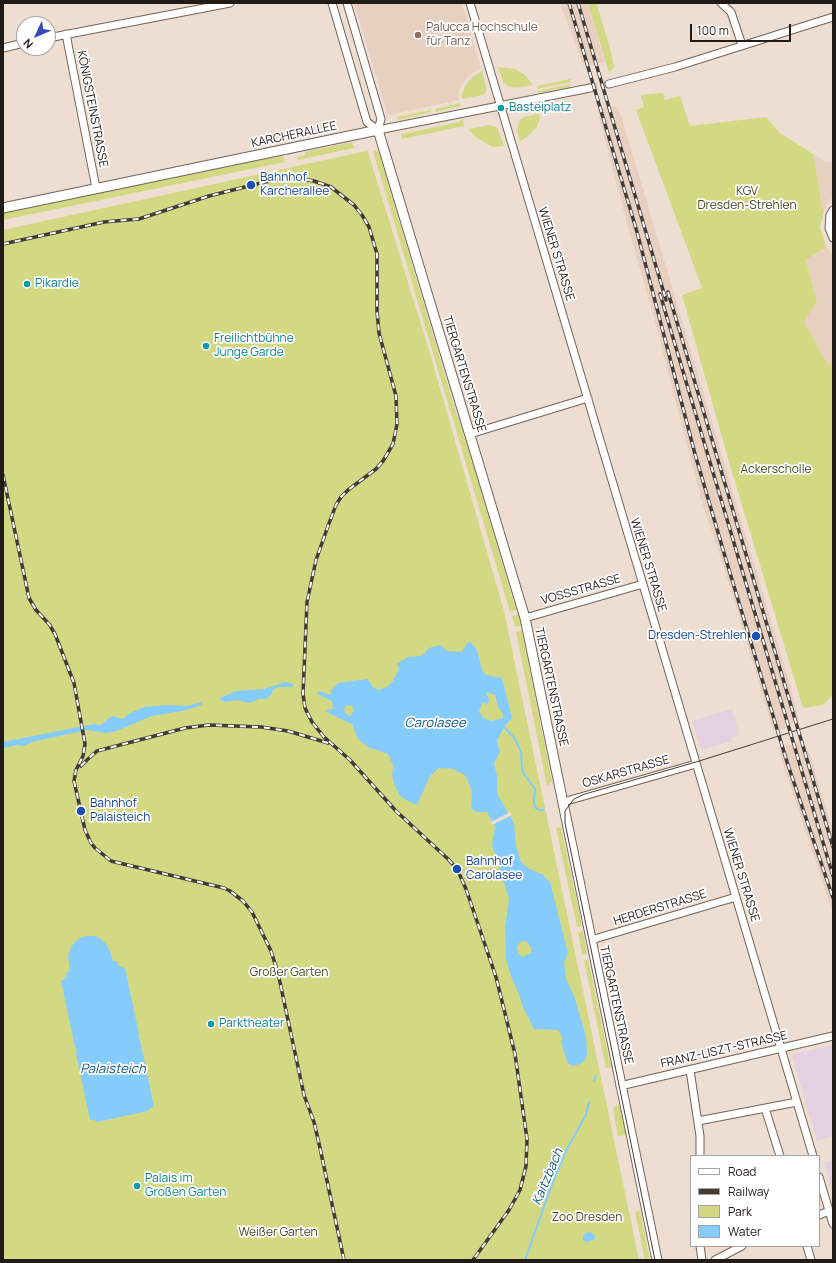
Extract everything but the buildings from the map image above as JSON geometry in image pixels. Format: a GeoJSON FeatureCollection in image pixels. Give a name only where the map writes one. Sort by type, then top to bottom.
{"type":"FeatureCollection","features":[{"type":"Feature","properties":{"kind":"main road","name":"KARCHERALLEE"},"geometry":{"type":"LineString","coordinates":[[3,208],[378,130]]}},
{"type":"Feature","properties":{"kind":"main road","name":"TIERGARTENSTRASSE"},"geometry":{"type":"LineString","coordinates":[[378,130],[525,618],[656,1260]]}},
{"type":"Feature","properties":{"kind":"street"},"geometry":{"type":"LineString","coordinates":[[56,36],[230,3]]}},
{"type":"Feature","properties":{"kind":"street","name":"TIERGARTENSTRASSE"},"geometry":{"type":"LineString","coordinates":[[332,3],[367,122],[378,130],[381,119],[347,3]]}},
{"type":"Feature","properties":{"kind":"street","name":"WIENER STRASSE"},"geometry":{"type":"LineString","coordinates":[[470,3],[813,1155]]}},
{"type":"Feature","properties":{"kind":"street"},"geometry":{"type":"LineString","coordinates":[[721,3],[731,12],[742,45]]}},
{"type":"Feature","properties":{"kind":"street"},"geometry":{"type":"LineString","coordinates":[[609,84],[675,67],[833,17]]}},
{"type":"Feature","properties":{"kind":"street","name":"KÖNIGSTEINSTRASSE"},"geometry":{"type":"LineString","coordinates":[[66,34],[96,188]]}},
{"type":"Feature","properties":{"kind":"street"},"geometry":{"type":"LineString","coordinates":[[3,48],[16,45]]}},
{"type":"Feature","properties":{"kind":"street","name":"KARCHERALLEE"},"geometry":{"type":"LineString","coordinates":[[378,130],[590,88]]}},
{"type":"Feature","properties":{"kind":"street"},"geometry":{"type":"LineString","coordinates":[[833,210],[830,215],[829,228],[833,238]]}},
{"type":"Feature","properties":{"kind":"street"},"geometry":{"type":"LineString","coordinates":[[470,434],[588,398]]}},
{"type":"Feature","properties":{"kind":"street","name":"VOSSSTRASSE"},"geometry":{"type":"LineString","coordinates":[[525,618],[643,584]]}},
{"type":"Feature","properties":{"kind":"street","name":"OSKARSTRASSE"},"geometry":{"type":"LineString","coordinates":[[563,802],[696,764]]}},
{"type":"Feature","properties":{"kind":"street","name":"HERDERSTRASSE"},"geometry":{"type":"LineString","coordinates":[[591,940],[736,897]]}},
{"type":"Feature","properties":{"kind":"street","name":"FRANZ-LISZT-STRASSE"},"geometry":{"type":"LineString","coordinates":[[620,1086],[833,1036]]}},
{"type":"Feature","properties":{"kind":"street"},"geometry":{"type":"LineString","coordinates":[[690,1070],[700,1136],[700,1155]]}},
{"type":"Feature","properties":{"kind":"street"},"geometry":{"type":"LineString","coordinates":[[698,1121],[797,1102]]}},
{"type":"Feature","properties":{"kind":"street"},"geometry":{"type":"LineString","coordinates":[[765,1108],[780,1155]]}},
{"type":"Feature","properties":{"kind":"street"},"geometry":{"type":"LineString","coordinates":[[820,1180],[833,1224]]}},
{"type":"Feature","properties":{"kind":"street"},"geometry":{"type":"LineString","coordinates":[[820,1215],[829,1211]]}},
{"type":"Feature","properties":{"kind":"street"},"geometry":{"type":"LineString","coordinates":[[700,1247],[702,1260]]}},
{"type":"Feature","properties":{"kind":"street"},"geometry":{"type":"LineString","coordinates":[[715,1260],[740,1247]]}},
{"type":"Feature","properties":{"kind":"street"},"geometry":{"type":"LineString","coordinates":[[807,1247],[811,1260]]}},
{"type":"Feature","properties":{"kind":"shaded area","name":"Palucca Hochschule für Tanz"},"geometry":{"type":"Polygon","coordinates":[[[354,3],[462,3],[481,68],[472,73],[464,81],[458,94],[459,100],[388,115],[354,3]]]}},
{"type":"Feature","properties":{"kind":"shaded area"},"geometry":{"type":"Polygon","coordinates":[[[560,3],[588,3],[605,62],[584,67],[560,3]]]}},
{"type":"Feature","properties":{"kind":"shaded area"},"geometry":{"type":"Polygon","coordinates":[[[616,106],[621,115],[790,684],[799,722],[785,725],[786,728],[780,730],[779,728],[773,730],[723,564],[701,499],[653,314],[629,231],[597,109],[616,106]]]}},
{"type":"Feature","properties":{"kind":"shaded area"},"geometry":{"type":"Polygon","coordinates":[[[813,154],[826,162],[833,162],[833,197],[824,211],[823,211],[813,154]]]}},
{"type":"Feature","properties":{"kind":"shaded area"},"geometry":{"type":"Polygon","coordinates":[[[826,247],[833,255],[833,361],[828,365],[804,322],[817,302],[806,260],[826,247]]]}},
{"type":"Feature","properties":{"kind":"shaded area"},"geometry":{"type":"Polygon","coordinates":[[[732,709],[739,735],[731,738],[732,741],[701,750],[692,721],[732,709]]]}},
{"type":"Feature","properties":{"kind":"shaded area"},"geometry":{"type":"Polygon","coordinates":[[[804,740],[833,831],[833,914],[779,748],[804,740]]]}},
{"type":"Feature","properties":{"kind":"shaded area"},"geometry":{"type":"Polygon","coordinates":[[[833,1045],[833,1136],[817,1141],[792,1055],[833,1045]]]}},
{"type":"Feature","properties":{"kind":"shaded area"},"geometry":{"type":"Polygon","coordinates":[[[833,1160],[833,1193],[824,1163],[833,1160]]]}},
{"type":"Feature","properties":{"kind":"green space"},"geometry":{"type":"Polygon","coordinates":[[[588,3],[602,3],[597,5],[614,67],[609,73],[588,3]]]}},
{"type":"Feature","properties":{"kind":"green space"},"geometry":{"type":"Polygon","coordinates":[[[498,67],[515,69],[525,75],[533,85],[515,88],[509,87],[503,82],[498,67]]]}},
{"type":"Feature","properties":{"kind":"green space"},"geometry":{"type":"Polygon","coordinates":[[[482,71],[486,92],[482,95],[462,99],[462,94],[466,85],[473,77],[482,71]]]}},
{"type":"Feature","properties":{"kind":"green space"},"geometry":{"type":"Polygon","coordinates":[[[570,79],[571,82],[537,89],[537,86],[570,79]]]}},
{"type":"Feature","properties":{"kind":"green space"},"geometry":{"type":"Polygon","coordinates":[[[571,84],[570,87],[538,93],[538,91],[571,84]]]}},
{"type":"Feature","properties":{"kind":"green space"},"geometry":{"type":"Polygon","coordinates":[[[663,93],[665,100],[680,96],[690,126],[766,117],[780,133],[813,154],[824,211],[820,227],[826,247],[806,260],[817,302],[804,322],[828,365],[833,361],[833,695],[823,705],[803,708],[729,462],[682,295],[702,288],[636,110],[644,107],[641,95],[663,93]]]}},
{"type":"Feature","properties":{"kind":"green space"},"geometry":{"type":"Polygon","coordinates":[[[460,103],[460,106],[436,112],[435,109],[460,103]]]}},
{"type":"Feature","properties":{"kind":"green space"},"geometry":{"type":"Polygon","coordinates":[[[431,110],[431,112],[398,120],[397,117],[431,110]]]}},
{"type":"Feature","properties":{"kind":"green space"},"geometry":{"type":"Polygon","coordinates":[[[539,114],[540,119],[536,128],[520,142],[517,129],[520,120],[524,117],[539,114]]]}},
{"type":"Feature","properties":{"kind":"green space"},"geometry":{"type":"Polygon","coordinates":[[[463,119],[464,126],[402,139],[401,133],[403,134],[459,122],[463,119]]]}},
{"type":"Feature","properties":{"kind":"green space"},"geometry":{"type":"Polygon","coordinates":[[[490,125],[498,129],[504,146],[493,147],[477,138],[468,129],[490,125]]]}},
{"type":"Feature","properties":{"kind":"green space"},"geometry":{"type":"Polygon","coordinates":[[[352,142],[354,148],[298,160],[298,157],[305,155],[305,152],[352,142]]]}},
{"type":"Feature","properties":{"kind":"green space"},"geometry":{"type":"Polygon","coordinates":[[[377,150],[457,416],[461,419],[471,450],[470,453],[515,606],[518,609],[510,612],[373,151],[377,150]]]}},
{"type":"Feature","properties":{"kind":"green space","name":"Großer Garten"},"geometry":{"type":"Polygon","coordinates":[[[366,151],[368,152],[431,357],[504,611],[639,1260],[3,1260],[3,230],[366,151]]]}},
{"type":"Feature","properties":{"kind":"green space"},"geometry":{"type":"Polygon","coordinates":[[[283,156],[285,162],[3,220],[3,213],[266,158],[283,156]]]}},
{"type":"Feature","properties":{"kind":"green space"},"geometry":{"type":"Polygon","coordinates":[[[520,614],[522,625],[515,627],[512,616],[520,614]]]}},
{"type":"Feature","properties":{"kind":"green space"},"geometry":{"type":"Polygon","coordinates":[[[523,630],[522,632],[552,781],[547,786],[516,632],[523,630]]]}},
{"type":"Feature","properties":{"kind":"green space"},"geometry":{"type":"Polygon","coordinates":[[[561,827],[582,926],[577,927],[556,828],[561,827]]]}},
{"type":"Feature","properties":{"kind":"green space"},"geometry":{"type":"Polygon","coordinates":[[[583,931],[587,954],[582,955],[578,932],[583,931]]]}},
{"type":"Feature","properties":{"kind":"green space"},"geometry":{"type":"Polygon","coordinates":[[[588,959],[610,1063],[613,1067],[606,1068],[584,960],[588,959]]]}},
{"type":"Feature","properties":{"kind":"green space"},"geometry":{"type":"Polygon","coordinates":[[[621,1105],[626,1135],[618,1136],[613,1110],[615,1106],[621,1105]]]}},
{"type":"Feature","properties":{"kind":"green space"},"geometry":{"type":"Polygon","coordinates":[[[640,1211],[650,1260],[645,1260],[635,1212],[640,1211]]]}},
{"type":"Feature","properties":{"kind":"water","name":"Carolasee"},"geometry":{"type":"Polygon","coordinates":[[[471,642],[477,650],[482,670],[486,675],[502,678],[512,718],[504,727],[497,741],[500,752],[494,763],[497,776],[497,794],[514,823],[516,846],[521,862],[528,868],[543,875],[550,882],[568,953],[564,963],[566,979],[574,996],[586,1036],[587,1055],[585,1060],[582,1063],[573,1066],[568,1064],[561,1042],[563,1039],[558,1030],[534,1029],[522,1005],[511,976],[506,959],[505,927],[509,899],[492,845],[495,827],[487,812],[476,812],[471,808],[472,792],[466,776],[454,769],[439,768],[430,776],[417,805],[408,801],[400,796],[394,784],[392,774],[394,767],[388,754],[368,747],[358,739],[352,724],[330,714],[325,710],[333,709],[332,701],[317,694],[319,691],[330,695],[331,690],[338,683],[368,679],[372,686],[378,690],[387,687],[393,681],[399,669],[397,664],[408,657],[422,656],[429,648],[440,645],[447,651],[462,652],[467,643],[471,642]],[[486,692],[489,700],[487,705],[483,702],[479,711],[483,718],[492,721],[503,718],[503,714],[498,707],[495,695],[486,692]],[[347,705],[344,709],[345,713],[350,716],[354,711],[352,706],[347,705]],[[526,941],[520,942],[517,947],[518,953],[522,957],[531,953],[531,948],[526,941]]]}},
{"type":"Feature","properties":{"kind":"water"},"geometry":{"type":"Polygon","coordinates":[[[285,682],[293,684],[293,687],[279,687],[273,690],[271,695],[266,699],[259,699],[250,703],[237,700],[226,702],[220,700],[220,698],[236,691],[264,689],[285,682]]]}},
{"type":"Feature","properties":{"kind":"water"},"geometry":{"type":"Polygon","coordinates":[[[202,702],[202,705],[182,711],[152,716],[116,731],[106,733],[87,730],[32,742],[23,746],[17,745],[3,748],[3,742],[94,724],[101,725],[113,716],[123,719],[128,714],[144,707],[167,705],[186,706],[202,702]]]}},
{"type":"Feature","properties":{"kind":"water","name":"Palaisteich"},"geometry":{"type":"Polygon","coordinates":[[[94,936],[101,939],[110,951],[113,961],[116,961],[120,967],[125,968],[139,1034],[138,1037],[140,1040],[154,1107],[150,1108],[148,1111],[97,1122],[90,1120],[76,1054],[77,1050],[75,1047],[61,981],[66,978],[67,972],[70,971],[68,956],[70,949],[80,938],[94,936]]]}},
{"type":"Feature","properties":{"kind":"water"},"geometry":{"type":"Polygon","coordinates":[[[590,1232],[595,1236],[595,1238],[594,1240],[586,1242],[583,1240],[584,1234],[590,1232]]]}},
{"type":"Feature","properties":{"kind":"pier"},"geometry":{"type":"Polygon","coordinates":[[[510,812],[512,815],[492,825],[491,822],[510,812]]]}},
{"type":"Feature","properties":{"kind":"waterway","name":"Kaitzbach"},"geometry":{"type":"LineString","coordinates":[[504,727],[515,739],[521,752],[524,774],[535,789],[535,807],[538,810],[544,810]]}},
{"type":"Feature","properties":{"kind":"waterway","name":"Kaitzbach"},"geometry":{"type":"LineString","coordinates":[[594,1081],[596,1076]]}},
{"type":"Feature","properties":{"kind":"waterway","name":"Kaitzbach"},"geometry":{"type":"LineString","coordinates":[[525,1260],[552,1184],[567,1149],[586,1115],[589,1102]]}},
{"type":"Feature","properties":{"kind":"tunnel"},"geometry":{"type":"LineString","coordinates":[[590,88],[609,84]]}},
{"type":"Feature","properties":{"kind":"tram line"},"geometry":{"type":"LineString","coordinates":[[655,1260],[565,823],[565,811],[574,799],[585,794],[696,762],[833,719]]}},
{"type":"Feature","properties":{"kind":"railway"},"geometry":{"type":"LineString","coordinates":[[569,3],[637,232],[695,454],[724,553],[787,762],[833,898]]}},
{"type":"Feature","properties":{"kind":"railway"},"geometry":{"type":"LineString","coordinates":[[578,3],[666,300]]}},
{"type":"Feature","properties":{"kind":"railway"},"geometry":{"type":"LineString","coordinates":[[3,244],[104,222],[139,219],[209,196],[273,180],[295,178],[314,181],[331,187],[354,205],[369,227],[377,254],[377,311],[379,333],[396,396],[397,424],[393,444],[383,461],[376,469],[348,490],[336,505],[316,560],[307,602],[303,694],[305,708],[312,722],[324,737],[350,760],[396,811],[457,869],[466,889],[496,977],[515,1054],[527,1139],[526,1166],[520,1190],[509,1210],[473,1260]]}},
{"type":"Feature","properties":{"kind":"railway"},"geometry":{"type":"LineString","coordinates":[[668,292],[833,847]]}},
{"type":"Feature","properties":{"kind":"railway"},"geometry":{"type":"LineString","coordinates":[[660,294],[833,876]]}},
{"type":"Feature","properties":{"kind":"railway"},"geometry":{"type":"LineString","coordinates":[[3,475],[29,598],[36,610],[49,624],[55,634],[74,683],[85,744],[83,756],[76,770],[74,781],[85,830],[95,848],[111,861],[224,888],[243,901],[252,912],[271,951],[278,973],[304,1095],[314,1122],[344,1260]]}},
{"type":"Feature","properties":{"kind":"railway"},"geometry":{"type":"LineString","coordinates":[[81,766],[97,751],[185,728],[209,725],[261,727],[288,731],[328,743]]}},
{"type":"Feature","properties":{"kind":"place","name":"Palucca Hochschule für Tanz"},"geometry":{"type":"Point","coordinates":[418,35]}},
{"type":"Feature","properties":{"kind":"place","name":"Basteiplatz"},"geometry":{"type":"Point","coordinates":[501,108]}},
{"type":"Feature","properties":{"kind":"place","name":"Bahnhof Karcherallee"},"geometry":{"type":"Point","coordinates":[251,185]}},
{"type":"Feature","properties":{"kind":"place","name":"Pikardie"},"geometry":{"type":"Point","coordinates":[27,284]}},
{"type":"Feature","properties":{"kind":"place","name":"Freilichtbühne Junge Garde"},"geometry":{"type":"Point","coordinates":[206,346]}},
{"type":"Feature","properties":{"kind":"place","name":"Dresden-Strehlen"},"geometry":{"type":"Point","coordinates":[756,636]}},
{"type":"Feature","properties":{"kind":"place","name":"Bahnhof Palaisteich"},"geometry":{"type":"Point","coordinates":[81,811]}},
{"type":"Feature","properties":{"kind":"place","name":"Bahnhof Carolasee"},"geometry":{"type":"Point","coordinates":[457,869]}},
{"type":"Feature","properties":{"kind":"place","name":"Parktheater"},"geometry":{"type":"Point","coordinates":[211,1024]}},
{"type":"Feature","properties":{"kind":"place","name":"Palais im Großen Garten"},"geometry":{"type":"Point","coordinates":[137,1186]}},
{"type":"Feature","properties":{"kind":"park label","name":"KGV Dresden-Strehlen"},"geometry":{"type":"Point","coordinates":[747,199]}},
{"type":"Feature","properties":{"kind":"park label","name":"Ackerscholle"},"geometry":{"type":"Point","coordinates":[776,470]}},
{"type":"Feature","properties":{"kind":"park label","name":"Zoo Dresden"},"geometry":{"type":"Point","coordinates":[587,1218]}},
{"type":"Feature","properties":{"kind":"park label","name":"Weißer Garten"},"geometry":{"type":"Point","coordinates":[278,1233]}}]}
